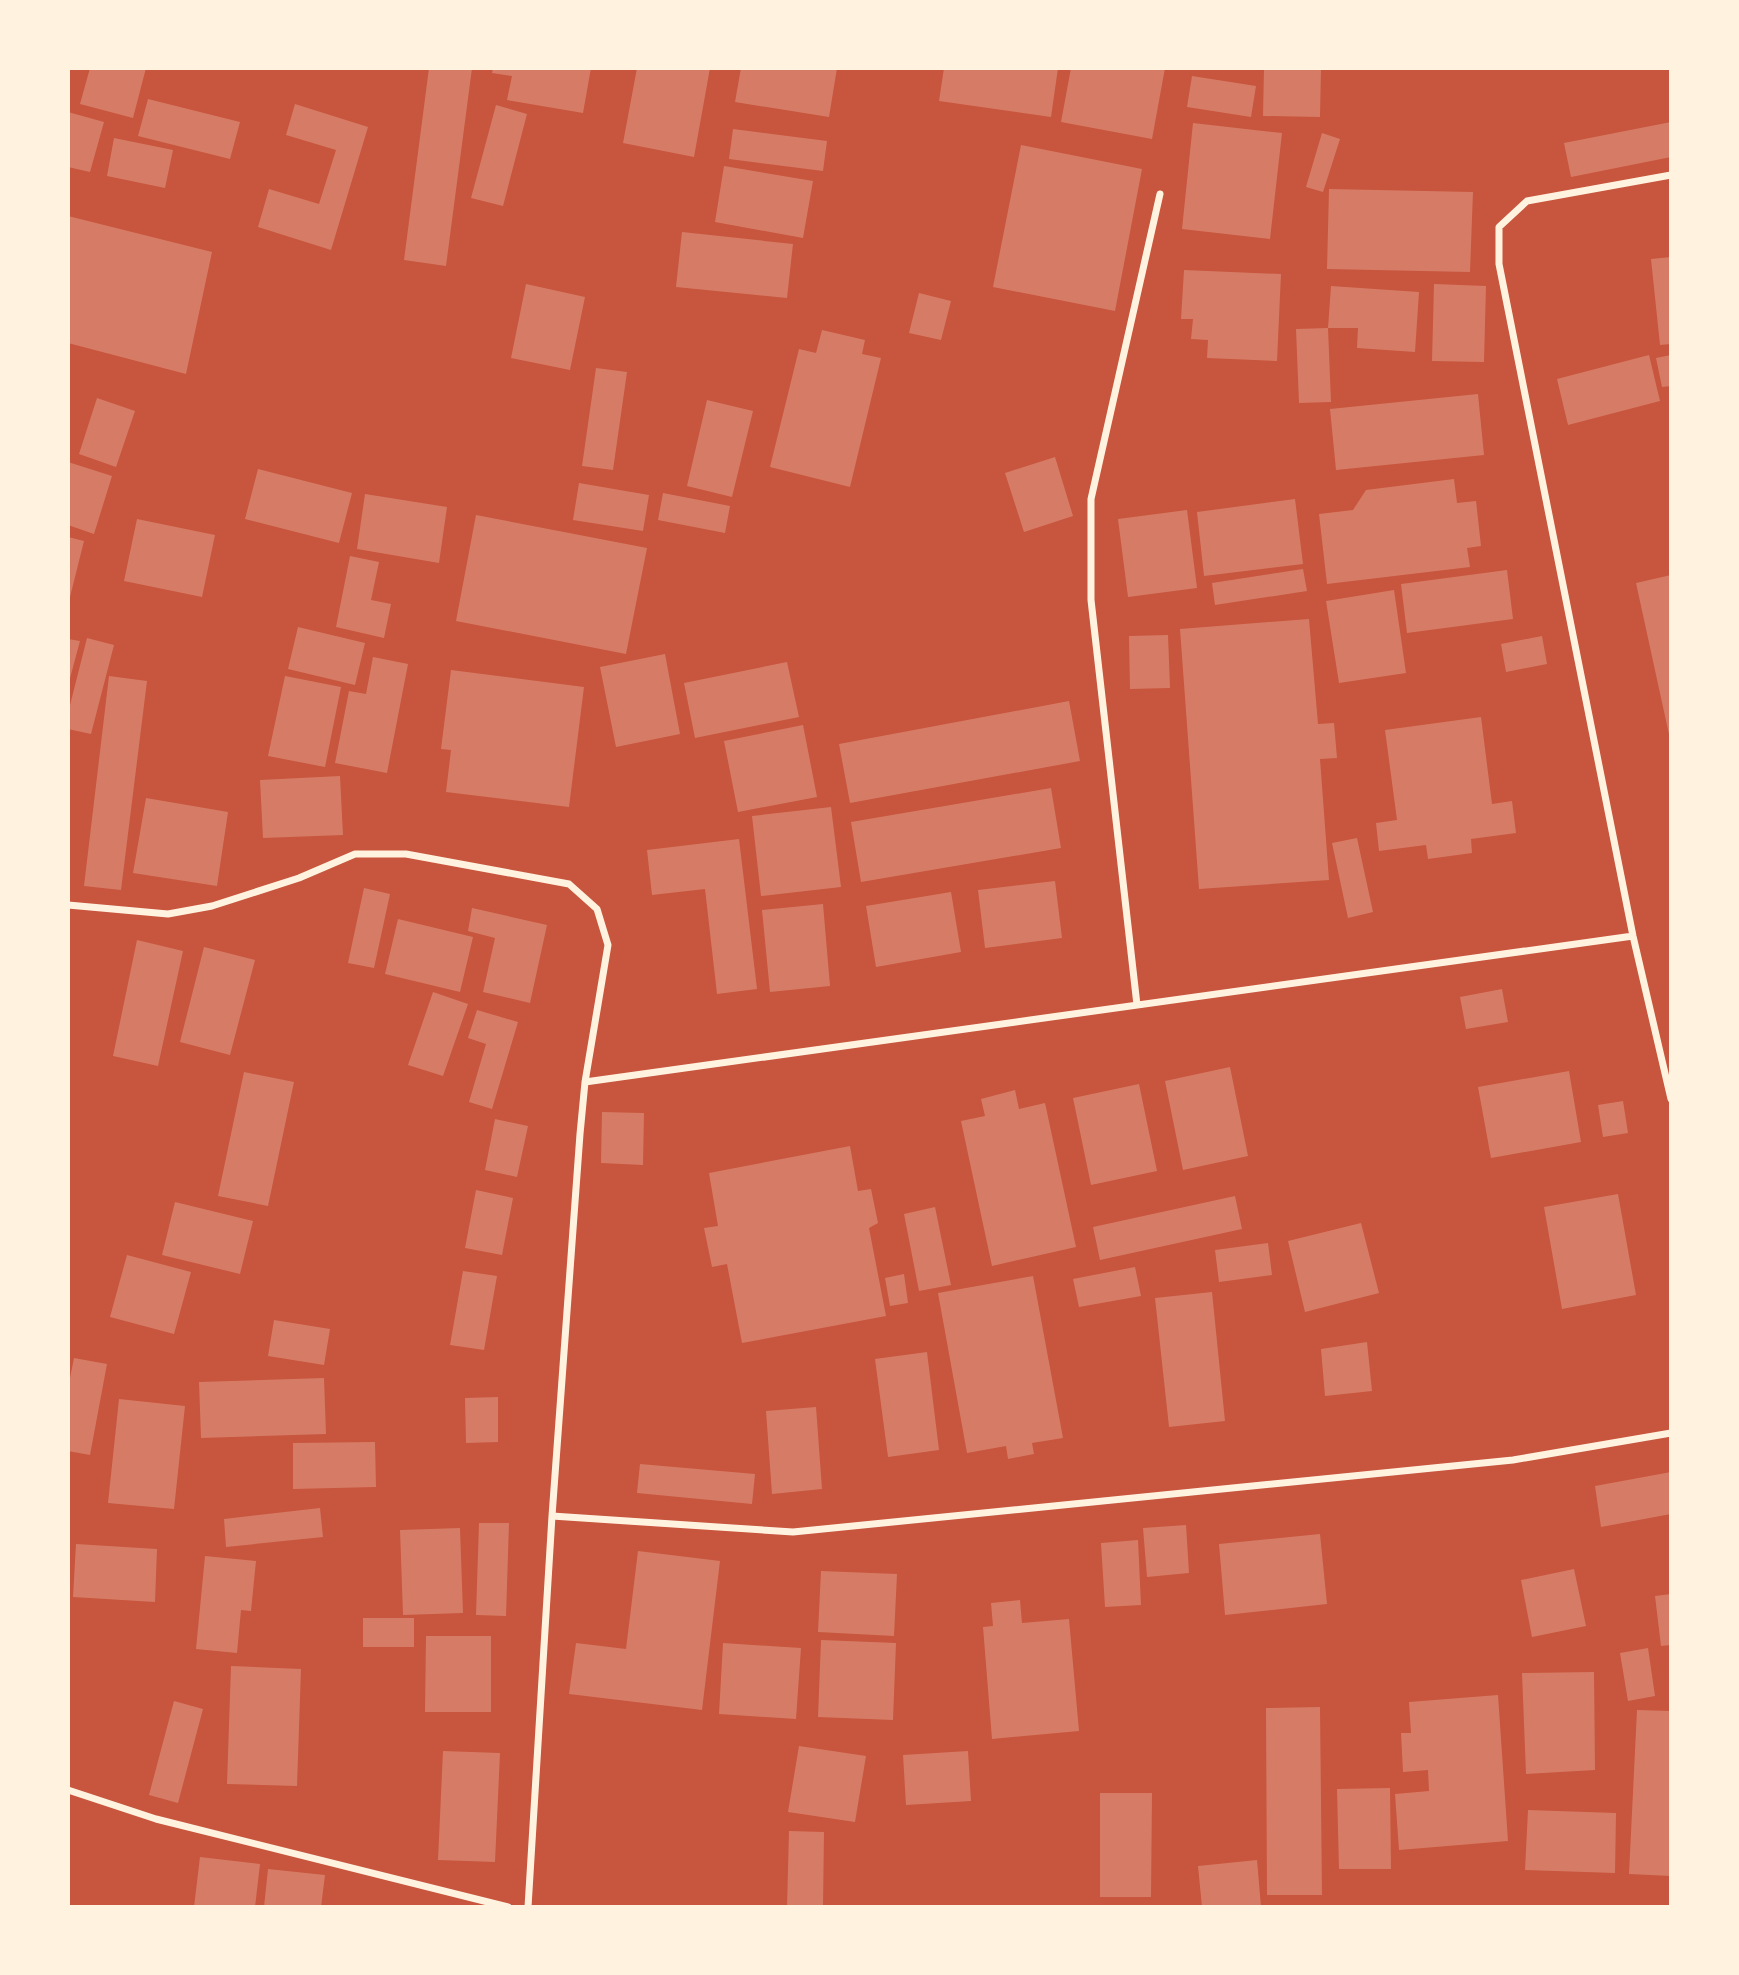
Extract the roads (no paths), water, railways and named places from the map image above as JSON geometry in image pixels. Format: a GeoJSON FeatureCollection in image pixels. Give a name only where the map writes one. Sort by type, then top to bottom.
{"type":"FeatureCollection","features":[{"type":"Feature","properties":{"kind":"street"},"geometry":{"type":"LineString","coordinates":[[1671,174],[1527,201],[1499,227],[1499,264],[1633,936],[1671,1099]]}},
{"type":"Feature","properties":{"kind":"street"},"geometry":{"type":"LineString","coordinates":[[1137,1005],[1091,600],[1091,499],[1160,194]]}},
{"type":"Feature","properties":{"kind":"street"},"geometry":{"type":"LineString","coordinates":[[68,905],[168,914],[212,906],[299,877],[355,854],[406,854],[569,884],[597,909],[608,945],[585,1082],[552,1516],[528,1907]]}},
{"type":"Feature","properties":{"kind":"street"},"geometry":{"type":"LineString","coordinates":[[585,1082],[1633,936]]}},
{"type":"Feature","properties":{"kind":"street"},"geometry":{"type":"LineString","coordinates":[[552,1516],[793,1532],[1513,1460],[1671,1433]]}},
{"type":"Feature","properties":{"kind":"street"},"geometry":{"type":"LineString","coordinates":[[68,1790],[156,1819],[508,1907]]}}]}
